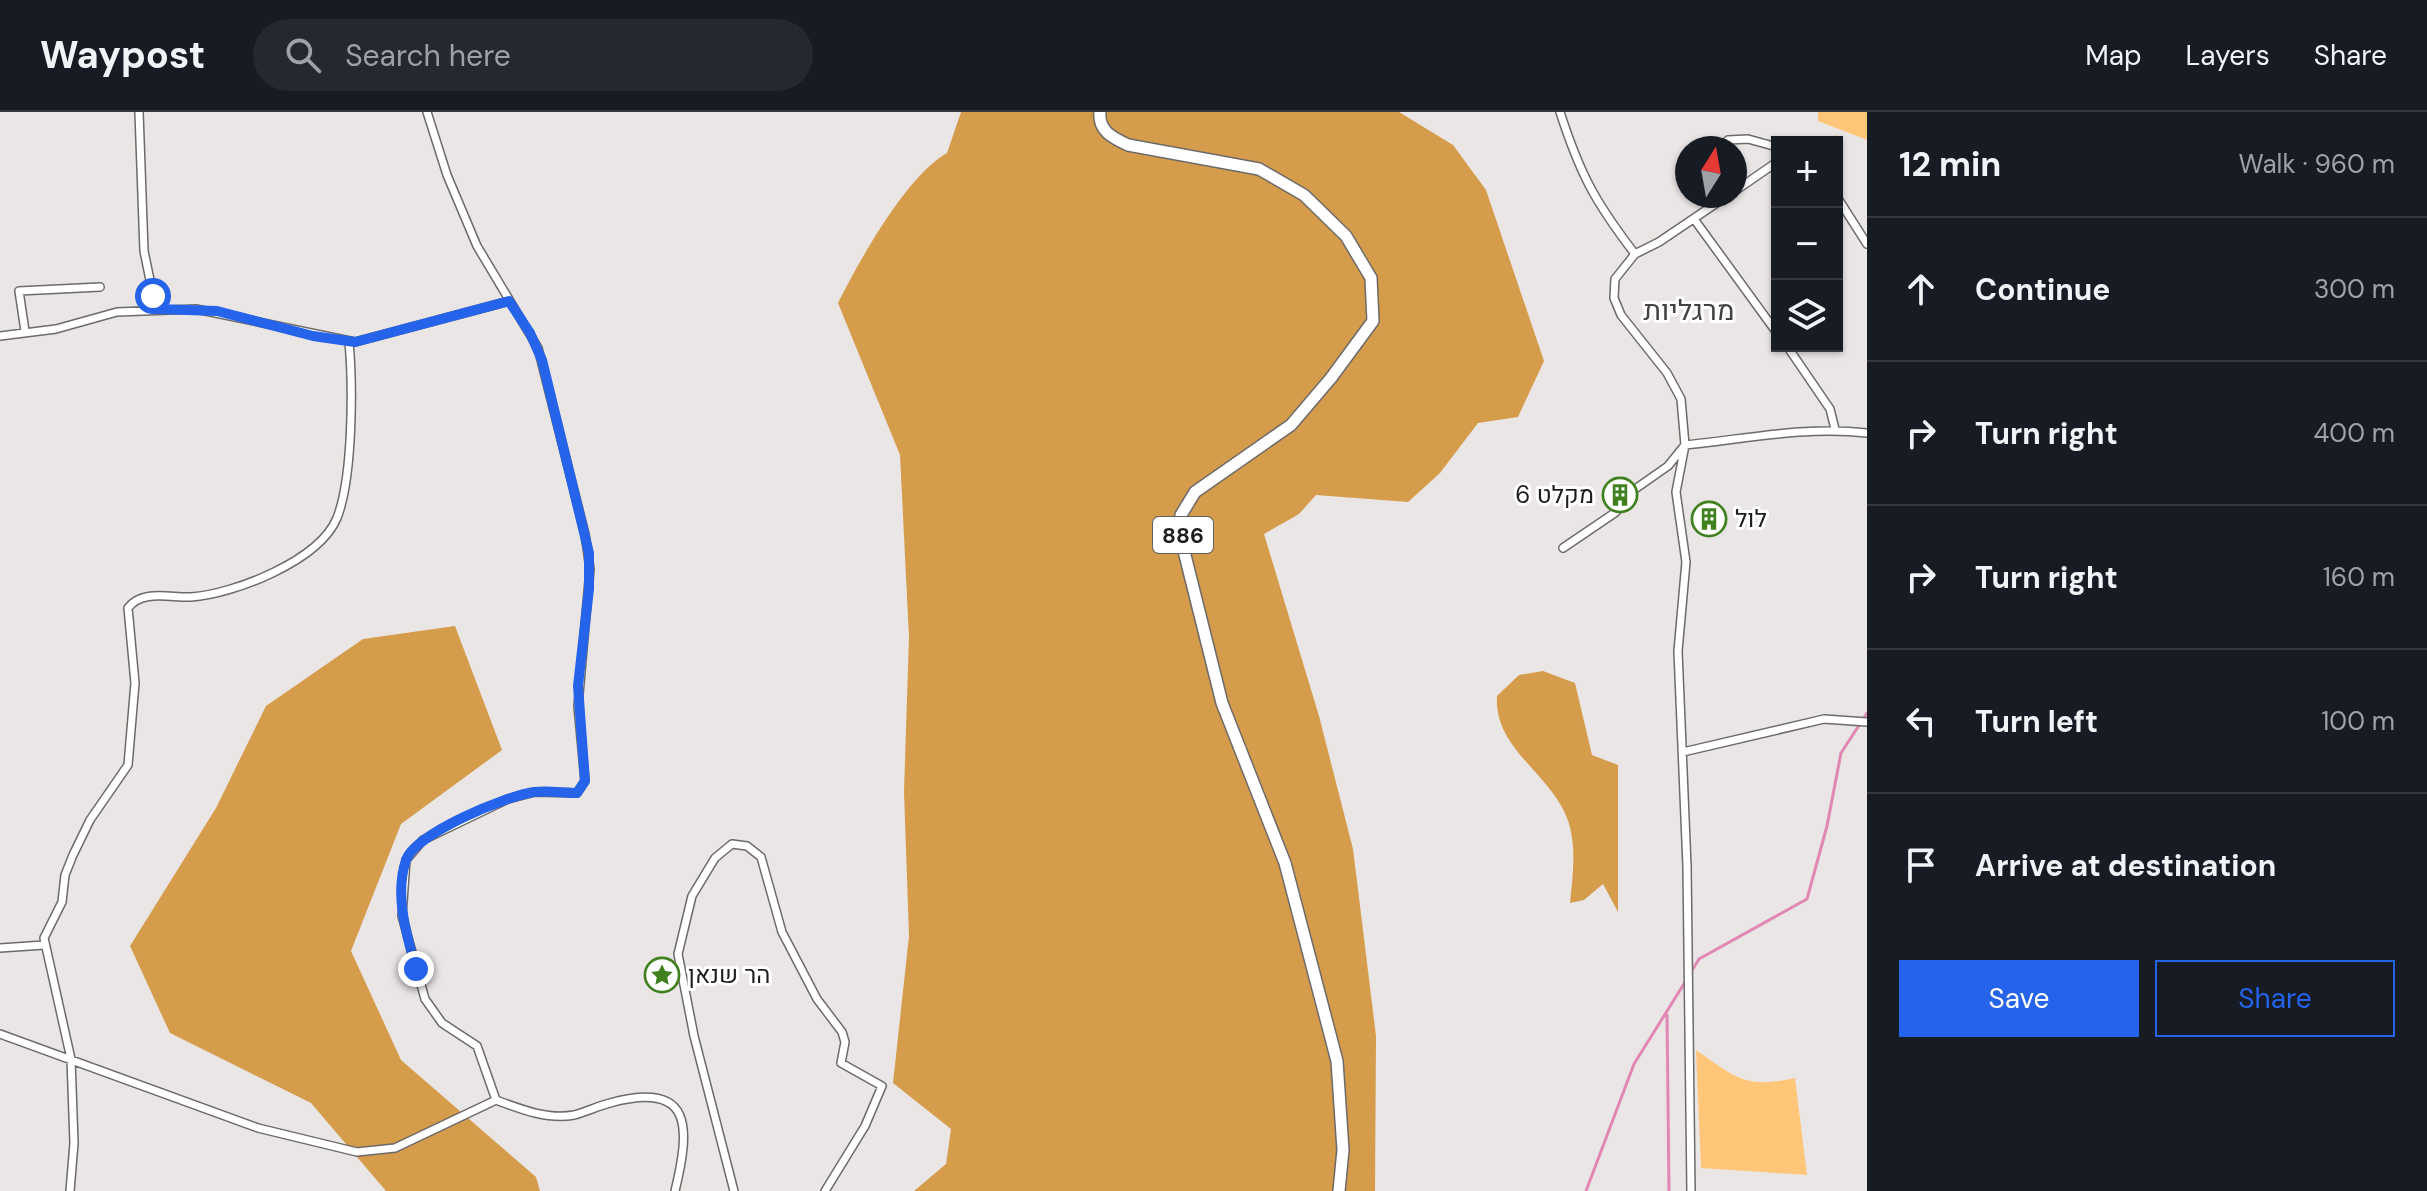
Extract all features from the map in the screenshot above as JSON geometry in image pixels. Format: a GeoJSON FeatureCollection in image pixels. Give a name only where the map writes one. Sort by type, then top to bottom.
{"type":"FeatureCollection","features":[{"type":"Feature","properties":{"kind":"main road","name":"886"},"geometry":{"type":"LineString","coordinates":[[1100,112],[1099,120],[1108,136],[1128,145],[1259,169],[1304,195],[1346,236],[1371,278],[1373,321],[1331,378],[1291,425],[1195,492],[1181,515],[1184,551],[1222,703],[1285,863],[1337,1061],[1343,1150],[1339,1191]]}},
{"type":"Feature","properties":{"kind":"street"},"geometry":{"type":"LineString","coordinates":[[139,112],[144,251],[156,309]]}},
{"type":"Feature","properties":{"kind":"street"},"geometry":{"type":"LineString","coordinates":[[427,112],[447,175],[477,246],[530,333],[542,360],[589,553],[589,589],[578,686],[585,781],[577,793],[535,792],[508,799],[423,840],[406,860],[402,916],[425,999],[442,1023],[477,1046],[496,1100]]}},
{"type":"Feature","properties":{"kind":"street"},"geometry":{"type":"LineString","coordinates":[[1560,112],[1580,172],[1604,214],[1635,254]]}},
{"type":"Feature","properties":{"kind":"street"},"geometry":{"type":"LineString","coordinates":[[1747,139],[1771,145]]}},
{"type":"Feature","properties":{"kind":"street"},"geometry":{"type":"LineString","coordinates":[[1747,183],[1771,166]]}},
{"type":"Feature","properties":{"kind":"street"},"geometry":{"type":"LineString","coordinates":[[1843,206],[1867,244]]}},
{"type":"Feature","properties":{"kind":"street"},"geometry":{"type":"LineString","coordinates":[[1691,1191],[1683,752],[1678,651],[1686,562],[1676,492],[1685,445],[1681,399],[1667,373],[1621,315],[1614,298],[1615,279],[1635,254],[1710,208]]}},
{"type":"Feature","properties":{"kind":"street"},"geometry":{"type":"LineString","coordinates":[[1694,219],[1771,325]]}},
{"type":"Feature","properties":{"kind":"street"},"geometry":{"type":"LineString","coordinates":[[25,331],[19,291],[100,287]]}},
{"type":"Feature","properties":{"kind":"street"},"geometry":{"type":"LineString","coordinates":[[0,336],[56,329],[117,312],[156,309],[217,311],[349,342],[369,340],[509,301]]}},
{"type":"Feature","properties":{"kind":"street"},"geometry":{"type":"LineString","coordinates":[[70,1191],[74,1143],[71,1059],[44,945],[47,927],[62,902],[65,875],[73,855],[90,820],[128,765],[135,683],[128,608],[146,597],[201,596],[254,581],[297,558],[331,528],[340,508],[346,466],[349,342]]}},
{"type":"Feature","properties":{"kind":"street"},"geometry":{"type":"LineString","coordinates":[[1791,352],[1830,409],[1835,429]]}},
{"type":"Feature","properties":{"kind":"street"},"geometry":{"type":"LineString","coordinates":[[1563,548],[1616,512],[1628,494],[1668,466],[1685,445],[1835,429],[1867,433]]}},
{"type":"Feature","properties":{"kind":"street"},"geometry":{"type":"LineString","coordinates":[[1683,752],[1824,719],[1867,722]]}},
{"type":"Feature","properties":{"kind":"street"},"geometry":{"type":"LineString","coordinates":[[734,1191],[694,1036],[678,954],[692,896],[715,858],[732,844],[747,846],[761,857],[782,932],[817,999],[842,1032],[845,1042],[841,1063],[882,1086],[865,1126],[825,1191]]}},
{"type":"Feature","properties":{"kind":"street"},"geometry":{"type":"LineString","coordinates":[[0,948],[44,945]]}},
{"type":"Feature","properties":{"kind":"street"},"geometry":{"type":"LineString","coordinates":[[0,1034],[258,1128],[357,1152],[395,1148],[496,1100],[548,1116],[573,1115],[638,1098],[664,1099],[676,1109],[686,1128],[675,1191]]}},
{"type":"Feature","properties":{"kind":"shaded area"},"geometry":{"type":"Polygon","coordinates":[[[961,112],[1399,112],[1453,145],[1486,190],[1544,361],[1518,417],[1478,423],[1440,473],[1408,502],[1316,495],[1299,514],[1264,534],[1319,716],[1353,849],[1376,1036],[1375,1191],[914,1191],[946,1164],[951,1129],[893,1083],[909,936],[904,792],[909,637],[900,455],[838,303],[900,199],[932,164],[947,153],[961,112]]]}},
{"type":"Feature","properties":{"kind":"shaded area"},"geometry":{"type":"Polygon","coordinates":[[[1818,112],[1867,112],[1867,140],[1818,121],[1818,112]]]}},
{"type":"Feature","properties":{"kind":"shaded area"},"geometry":{"type":"Polygon","coordinates":[[[455,626],[502,750],[401,824],[351,951],[401,1060],[536,1177],[540,1191],[386,1191],[311,1103],[170,1033],[130,946],[216,808],[266,706],[363,639],[455,626]]]}},
{"type":"Feature","properties":{"kind":"shaded area"},"geometry":{"type":"Polygon","coordinates":[[[1543,671],[1575,683],[1592,755],[1618,765],[1618,912],[1603,884],[1584,900],[1570,903],[1573,856],[1571,833],[1564,811],[1512,744],[1498,714],[1497,696],[1519,675],[1543,671]]]}},
{"type":"Feature","properties":{"kind":"shaded area"},"geometry":{"type":"Polygon","coordinates":[[[1696,1050],[1742,1079],[1764,1082],[1795,1078],[1807,1175],[1701,1168],[1696,1050]]]}},
{"type":"Feature","properties":{"kind":"waterway"},"geometry":{"type":"LineString","coordinates":[[1691,972],[1699,959],[1807,899],[1827,826],[1841,753],[1867,713]]}},
{"type":"Feature","properties":{"kind":"waterway"},"geometry":{"type":"LineString","coordinates":[[1586,1191],[1634,1064],[1687,979]]}},
{"type":"Feature","properties":{"kind":"waterway"},"geometry":{"type":"LineString","coordinates":[[1667,1015],[1669,1191]]}},
{"type":"Feature","properties":{"kind":"place","name":"מקלט 6"},"geometry":{"type":"Point","coordinates":[1620,495]}},
{"type":"Feature","properties":{"kind":"place","name":"לול"},"geometry":{"type":"Point","coordinates":[1709,519]}},
{"type":"Feature","properties":{"kind":"place","name":"הר שנאן"},"geometry":{"type":"Point","coordinates":[662,975]}},
{"type":"Feature","properties":{"kind":"district","name":"מרגליות"},"geometry":{"type":"Point","coordinates":[1689,310]}},
{"type":"Feature","properties":{"kind":"route"},"geometry":{"type":"LineString","coordinates":[[153,296],[156,309],[217,311],[313,336],[355,342],[509,301],[538,348],[589,553],[589,589],[578,686],[585,781],[577,793],[535,792],[508,799],[423,840],[411,851],[406,860],[403,881],[402,916],[416,969]]}}]}
